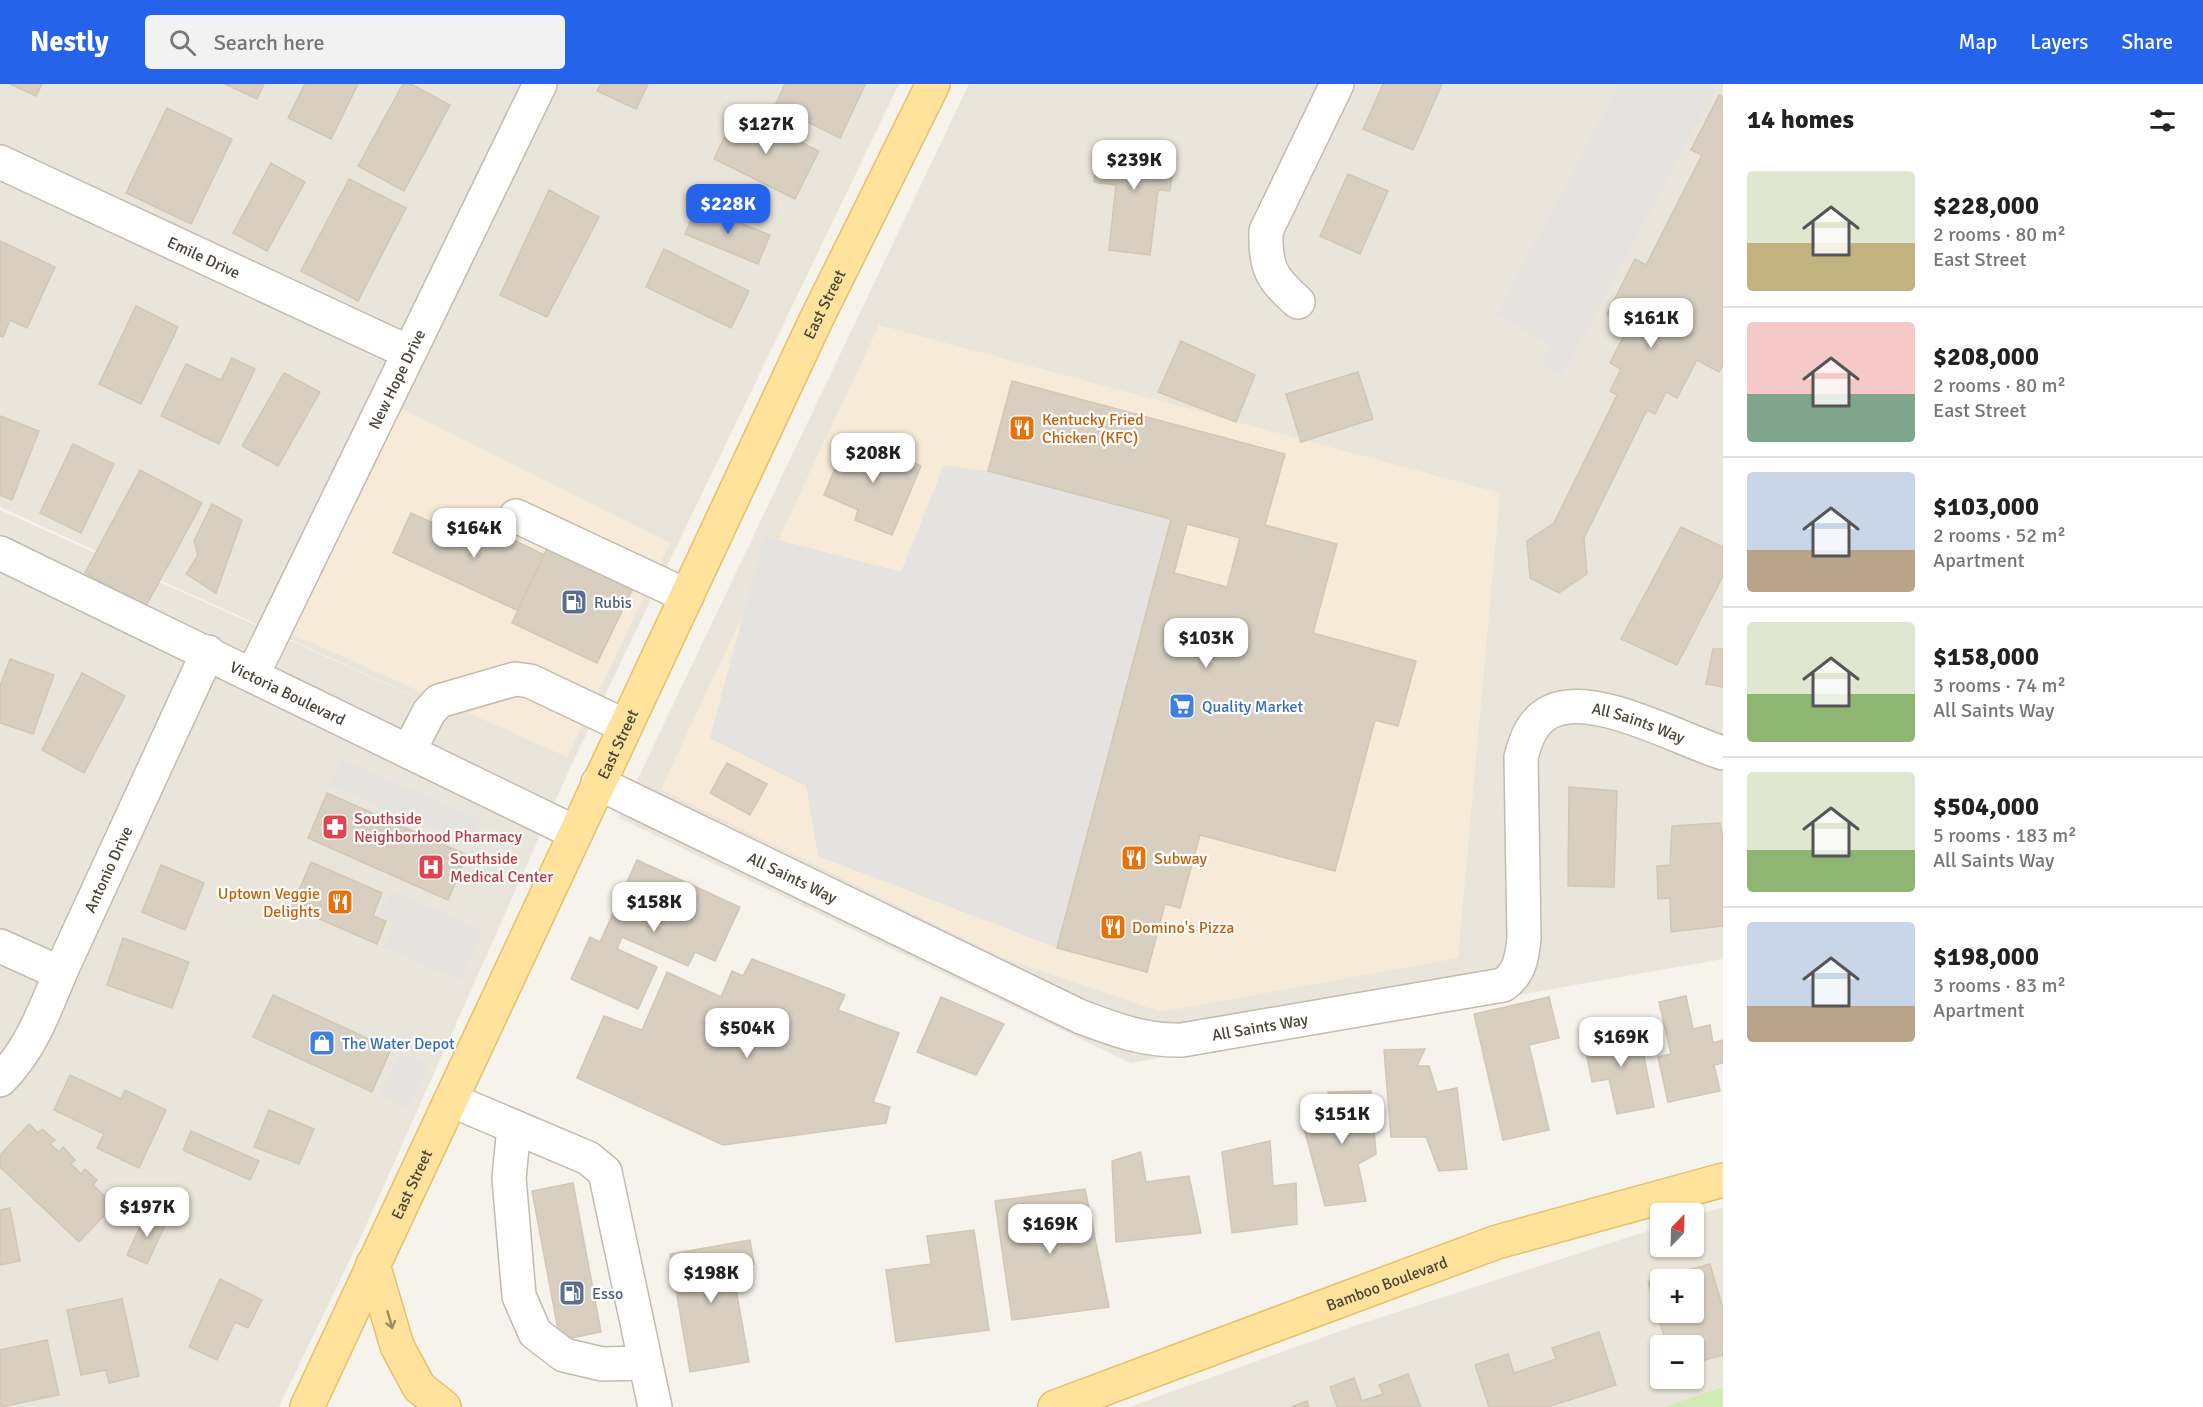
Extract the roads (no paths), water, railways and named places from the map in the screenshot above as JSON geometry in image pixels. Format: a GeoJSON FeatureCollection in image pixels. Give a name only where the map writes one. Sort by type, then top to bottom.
{"type":"FeatureCollection","features":[{"type":"Feature","properties":{"kind":"main road","name":"East Street"},"geometry":{"type":"LineString","coordinates":[[308,1407],[815,322],[933,84]]}},
{"type":"Feature","properties":{"kind":"main road","name":"Bamboo Boulevard"},"geometry":{"type":"LineString","coordinates":[[1055,1407],[1497,1242],[1723,1180]]}},
{"type":"Feature","properties":{"kind":"main road"},"geometry":{"type":"LineString","coordinates":[[373,1264],[397,1346],[419,1387],[444,1407]]}},
{"type":"Feature","properties":{"kind":"street","name":"New Hope Drive"},"geometry":{"type":"LineString","coordinates":[[253,674],[540,84]]}},
{"type":"Feature","properties":{"kind":"street"},"geometry":{"type":"LineString","coordinates":[[1298,302],[1276,282],[1266,254],[1266,231],[1337,84]]}},
{"type":"Feature","properties":{"kind":"street","name":"Emile Drive"},"geometry":{"type":"LineString","coordinates":[[0,162],[408,352]]}},
{"type":"Feature","properties":{"kind":"street"},"geometry":{"type":"LineString","coordinates":[[516,516],[687,596]]}},
{"type":"Feature","properties":{"kind":"street","name":"Victoria Boulevard"},"geometry":{"type":"LineString","coordinates":[[0,553],[208,652],[576,833]]}},
{"type":"Feature","properties":{"kind":"street","name":"Antonio Drive"},"geometry":{"type":"LineString","coordinates":[[0,1080],[10,1070],[38,1026],[60,973],[208,652]]}},
{"type":"Feature","properties":{"kind":"street"},"geometry":{"type":"LineString","coordinates":[[409,751],[429,712],[439,701],[515,680],[530,681],[625,726]]}},
{"type":"Feature","properties":{"kind":"street","name":"All Saints Way"},"geometry":{"type":"LineString","coordinates":[[598,783],[1081,1017],[1131,1036],[1156,1041],[1182,1040],[1503,985],[1514,977],[1522,956],[1524,938],[1521,757],[1530,731],[1550,712],[1572,705],[1606,711],[1723,753]]}},
{"type":"Feature","properties":{"kind":"street"},"geometry":{"type":"LineString","coordinates":[[0,946],[60,973]]}},
{"type":"Feature","properties":{"kind":"street"},"geometry":{"type":"LineString","coordinates":[[451,1100],[588,1158],[605,1172],[644,1363],[656,1407]]}},
{"type":"Feature","properties":{"kind":"street"},"geometry":{"type":"LineString","coordinates":[[514,1127],[509,1178],[519,1296],[535,1333],[564,1355],[602,1364],[644,1363]]}},
{"type":"Feature","properties":{"kind":"place","name":"Kentucky Fried Chicken (KFC)"},"geometry":{"type":"Point","coordinates":[1022,428]}},
{"type":"Feature","properties":{"kind":"place","name":"Rubis"},"geometry":{"type":"Point","coordinates":[574,602]}},
{"type":"Feature","properties":{"kind":"place","name":"Quality Market"},"geometry":{"type":"Point","coordinates":[1182,706]}},
{"type":"Feature","properties":{"kind":"place","name":"Southside Neighborhood Pharmacy"},"geometry":{"type":"Point","coordinates":[335,827]}},
{"type":"Feature","properties":{"kind":"place","name":"Subway"},"geometry":{"type":"Point","coordinates":[1134,858]}},
{"type":"Feature","properties":{"kind":"place","name":"Southside Medical Center"},"geometry":{"type":"Point","coordinates":[431,867]}},
{"type":"Feature","properties":{"kind":"place","name":"Uptown Veggie Delights"},"geometry":{"type":"Point","coordinates":[340,902]}},
{"type":"Feature","properties":{"kind":"place","name":"Domino's Pizza"},"geometry":{"type":"Point","coordinates":[1113,927]}},
{"type":"Feature","properties":{"kind":"place","name":"The Water Depot"},"geometry":{"type":"Point","coordinates":[322,1043]}},
{"type":"Feature","properties":{"kind":"place","name":"Esso"},"geometry":{"type":"Point","coordinates":[572,1293]}}]}
